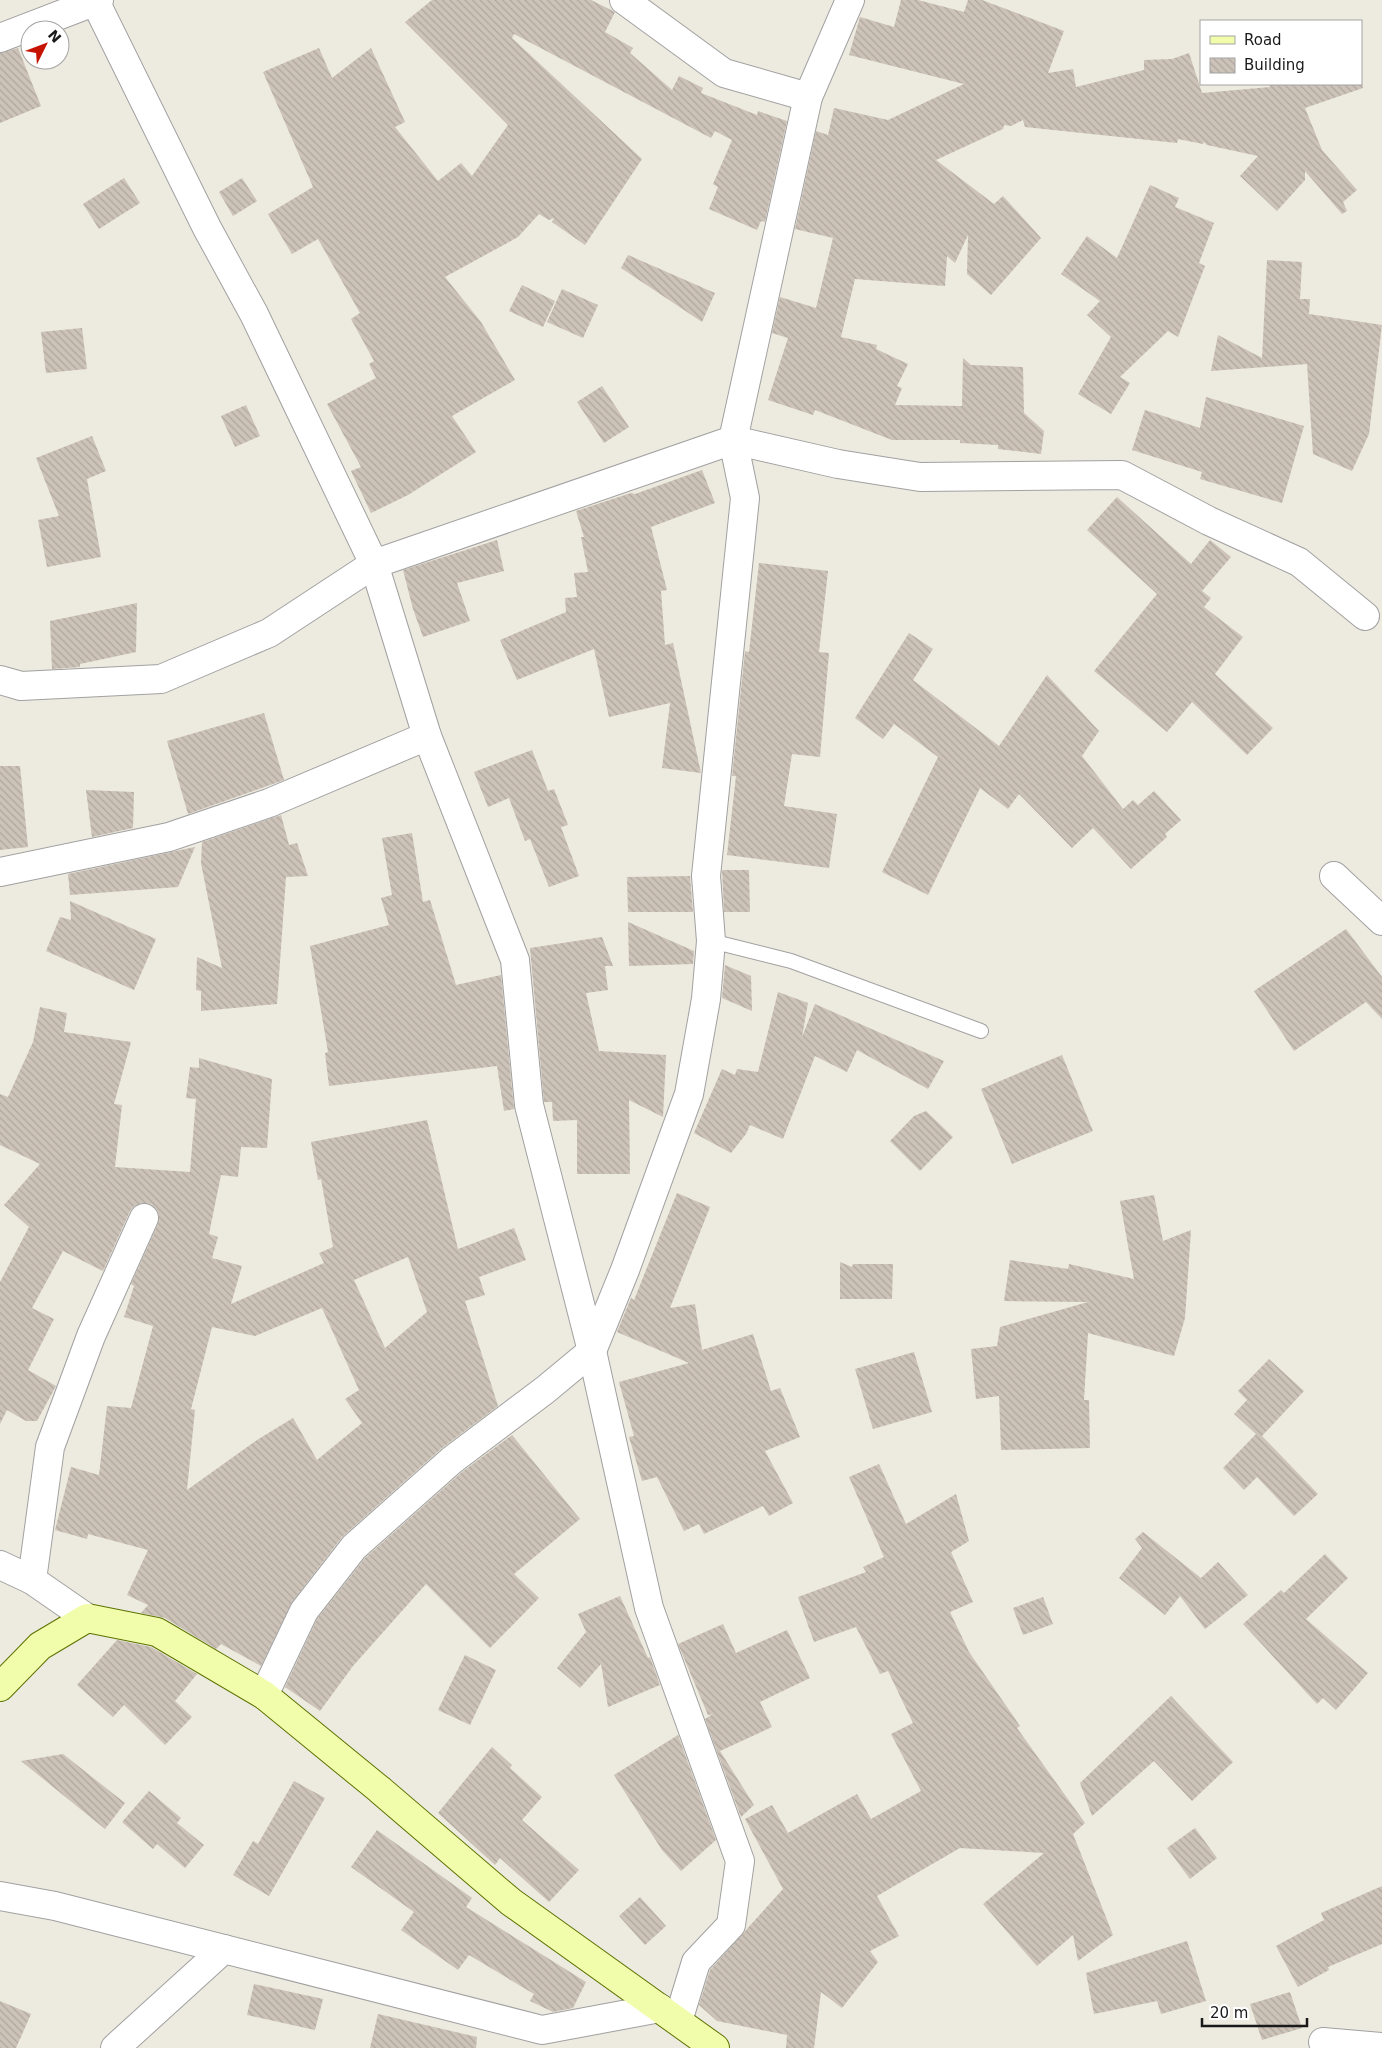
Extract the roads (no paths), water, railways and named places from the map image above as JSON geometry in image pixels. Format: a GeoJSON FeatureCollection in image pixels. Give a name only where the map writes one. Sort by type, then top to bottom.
{"type":"FeatureCollection","features":[{"type":"Feature","properties":{"kind":"street"},"geometry":{"type":"LineString","coordinates":[[624,0],[724,73],[808,97]]}},
{"type":"Feature","properties":{"kind":"street"},"geometry":{"type":"LineString","coordinates":[[264,1696],[304,1611],[354,1547],[452,1460],[545,1390],[592,1351],[625,1270],[689,1094],[706,999],[711,942],[706,876],[744,498],[733,440],[808,97],[850,0]]}},
{"type":"Feature","properties":{"kind":"street"},"geometry":{"type":"LineString","coordinates":[[0,38],[97,1],[207,228],[254,314],[374,564],[427,736],[515,960],[529,1106],[592,1351],[649,1608],[740,1860],[731,1925],[696,1962],[669,2014]]}},
{"type":"Feature","properties":{"kind":"street"},"geometry":{"type":"LineString","coordinates":[[0,680],[21,686],[161,679],[269,633],[374,564],[733,440],[838,464],[920,477],[1122,475],[1209,520],[1299,562],[1365,616]]}},
{"type":"Feature","properties":{"kind":"street"},"geometry":{"type":"LineString","coordinates":[[0,872],[169,837],[268,803],[427,736]]}},
{"type":"Feature","properties":{"kind":"street"},"geometry":{"type":"LineString","coordinates":[[1334,876],[1382,922]]}},
{"type":"Feature","properties":{"kind":"street"},"geometry":{"type":"LineString","coordinates":[[32,1580],[50,1447],[91,1336],[144,1218]]}},
{"type":"Feature","properties":{"kind":"street"},"geometry":{"type":"LineString","coordinates":[[0,1565],[32,1580],[87,1618],[157,1632],[264,1696],[379,1789],[511,1902],[715,2048]]}},
{"type":"Feature","properties":{"kind":"street"},"geometry":{"type":"LineString","coordinates":[[0,1687],[40,1646],[87,1618]]}},
{"type":"Feature","properties":{"kind":"street"},"geometry":{"type":"LineString","coordinates":[[0,1896],[55,1906],[542,2030],[669,2014]]}},
{"type":"Feature","properties":{"kind":"street"},"geometry":{"type":"LineString","coordinates":[[115,2048],[224,1949]]}},
{"type":"Feature","properties":{"kind":"street"},"geometry":{"type":"LineString","coordinates":[[1323,2042],[1382,2047]]}},
{"type":"Feature","properties":{"kind":"lane"},"geometry":{"type":"LineString","coordinates":[[711,942],[791,961],[981,1031]]}}]}
